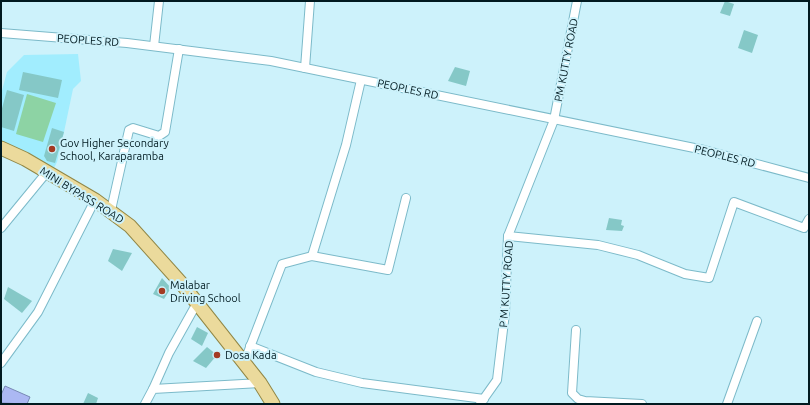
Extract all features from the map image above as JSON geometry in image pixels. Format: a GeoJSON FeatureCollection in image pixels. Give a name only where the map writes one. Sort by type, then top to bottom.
{"type":"FeatureCollection","features":[{"type":"Feature","properties":{"kind":"main road","name":"MINI BYPASS ROAD"},"geometry":{"type":"LineString","coordinates":[[1,148],[47,172],[95,200],[111,210],[130,226],[197,302],[260,383],[273,404]]}},
{"type":"Feature","properties":{"kind":"street"},"geometry":{"type":"LineString","coordinates":[[154,46],[159,1]]}},
{"type":"Feature","properties":{"kind":"street"},"geometry":{"type":"LineString","coordinates":[[305,68],[310,1]]}},
{"type":"Feature","properties":{"kind":"street","name":"PM KUTTY ROAD"},"geometry":{"type":"LineString","coordinates":[[554,120],[577,1]]}},
{"type":"Feature","properties":{"kind":"street","name":"PEOPLES RD"},"geometry":{"type":"LineString","coordinates":[[1,33],[154,46],[271,61],[704,150],[809,178]]}},
{"type":"Feature","properties":{"kind":"street"},"geometry":{"type":"LineString","coordinates":[[111,210],[129,130],[133,128],[159,136],[165,132],[179,49]]}},
{"type":"Feature","properties":{"kind":"street"},"geometry":{"type":"LineString","coordinates":[[312,256],[346,145],[361,80]]}},
{"type":"Feature","properties":{"kind":"street","name":"P M KUTTY ROAD"},"geometry":{"type":"LineString","coordinates":[[482,402],[497,380],[505,313],[508,236],[554,120]]}},
{"type":"Feature","properties":{"kind":"street"},"geometry":{"type":"LineString","coordinates":[[1,228],[47,172]]}},
{"type":"Feature","properties":{"kind":"street"},"geometry":{"type":"LineString","coordinates":[[244,363],[282,264],[312,256],[388,270],[406,198]]}},
{"type":"Feature","properties":{"kind":"street"},"geometry":{"type":"LineString","coordinates":[[1,362],[38,312],[95,200]]}},
{"type":"Feature","properties":{"kind":"street"},"geometry":{"type":"LineString","coordinates":[[508,236],[598,245],[638,255],[685,274],[709,278],[734,202],[804,228],[809,219]]}},
{"type":"Feature","properties":{"kind":"street"},"geometry":{"type":"LineString","coordinates":[[145,404],[169,353],[197,302]]}},
{"type":"Feature","properties":{"kind":"street"},"geometry":{"type":"LineString","coordinates":[[727,404],[757,321]]}},
{"type":"Feature","properties":{"kind":"street"},"geometry":{"type":"LineString","coordinates":[[576,330],[572,393],[578,399],[585,401],[642,404]]}},
{"type":"Feature","properties":{"kind":"street"},"geometry":{"type":"LineString","coordinates":[[250,346],[316,372],[362,383],[482,402]]}},
{"type":"Feature","properties":{"kind":"street"},"geometry":{"type":"LineString","coordinates":[[153,389],[260,383]]}},
{"type":"Feature","properties":{"kind":"shaded area"},"geometry":{"type":"Polygon","coordinates":[[[78,54],[81,81],[73,89],[57,162],[53,170],[1,142],[1,94],[7,72],[24,55],[78,54]]]}},
{"type":"Feature","properties":{"kind":"shaded area"},"geometry":{"type":"Polygon","coordinates":[[[5,386],[30,397],[27,404],[1,403],[1,395],[5,386]]]}},
{"type":"Feature","properties":{"kind":"green space"},"geometry":{"type":"Polygon","coordinates":[[[27,94],[56,103],[43,142],[16,134],[27,94]]]}},
{"type":"Feature","properties":{"kind":"building"},"geometry":{"type":"Polygon","coordinates":[[[725,1],[734,4],[730,16],[720,13],[725,1]]]}},
{"type":"Feature","properties":{"kind":"building"},"geometry":{"type":"Polygon","coordinates":[[[744,30],[758,35],[752,53],[738,48],[744,30]]]}},
{"type":"Feature","properties":{"kind":"building"},"geometry":{"type":"Polygon","coordinates":[[[455,67],[470,71],[466,86],[448,81],[455,67]]]}},
{"type":"Feature","properties":{"kind":"building"},"geometry":{"type":"Polygon","coordinates":[[[23,72],[62,80],[58,98],[19,90],[23,72]]]}},
{"type":"Feature","properties":{"kind":"building"},"geometry":{"type":"Polygon","coordinates":[[[7,90],[24,95],[14,131],[1,127],[1,112],[7,90]]]}},
{"type":"Feature","properties":{"kind":"building","name":"Gov Higher Secondary School, Karaparamba"},"geometry":{"type":"Polygon","coordinates":[[[52,128],[64,132],[55,163],[47,161],[44,156],[52,128]]]}},
{"type":"Feature","properties":{"kind":"building"},"geometry":{"type":"Polygon","coordinates":[[[609,218],[622,220],[621,225],[624,226],[622,231],[606,230],[609,218]]]}},
{"type":"Feature","properties":{"kind":"building"},"geometry":{"type":"Polygon","coordinates":[[[113,249],[132,253],[122,271],[108,261],[113,249]]]}},
{"type":"Feature","properties":{"kind":"building","name":"Malabar Driving School"},"geometry":{"type":"Polygon","coordinates":[[[162,278],[171,288],[164,299],[153,294],[162,278]]]}},
{"type":"Feature","properties":{"kind":"building"},"geometry":{"type":"Polygon","coordinates":[[[8,287],[32,301],[22,313],[4,299],[8,287]]]}},
{"type":"Feature","properties":{"kind":"building"},"geometry":{"type":"Polygon","coordinates":[[[197,327],[208,333],[202,346],[191,339],[197,327]]]}},
{"type":"Feature","properties":{"kind":"building"},"geometry":{"type":"Polygon","coordinates":[[[207,347],[217,355],[206,368],[193,361],[207,347]]]}},
{"type":"Feature","properties":{"kind":"building"},"geometry":{"type":"Polygon","coordinates":[[[88,393],[98,398],[96,404],[83,404],[88,393]]]}},
{"type":"Feature","properties":{"kind":"place","name":"Gov Higher Secondary School, Karaparamba"},"geometry":{"type":"Point","coordinates":[52,149]}},
{"type":"Feature","properties":{"kind":"place","name":"Malabar Driving School"},"geometry":{"type":"Point","coordinates":[162,291]}},
{"type":"Feature","properties":{"kind":"place","name":"Dosa Kada"},"geometry":{"type":"Point","coordinates":[217,355]}}]}
